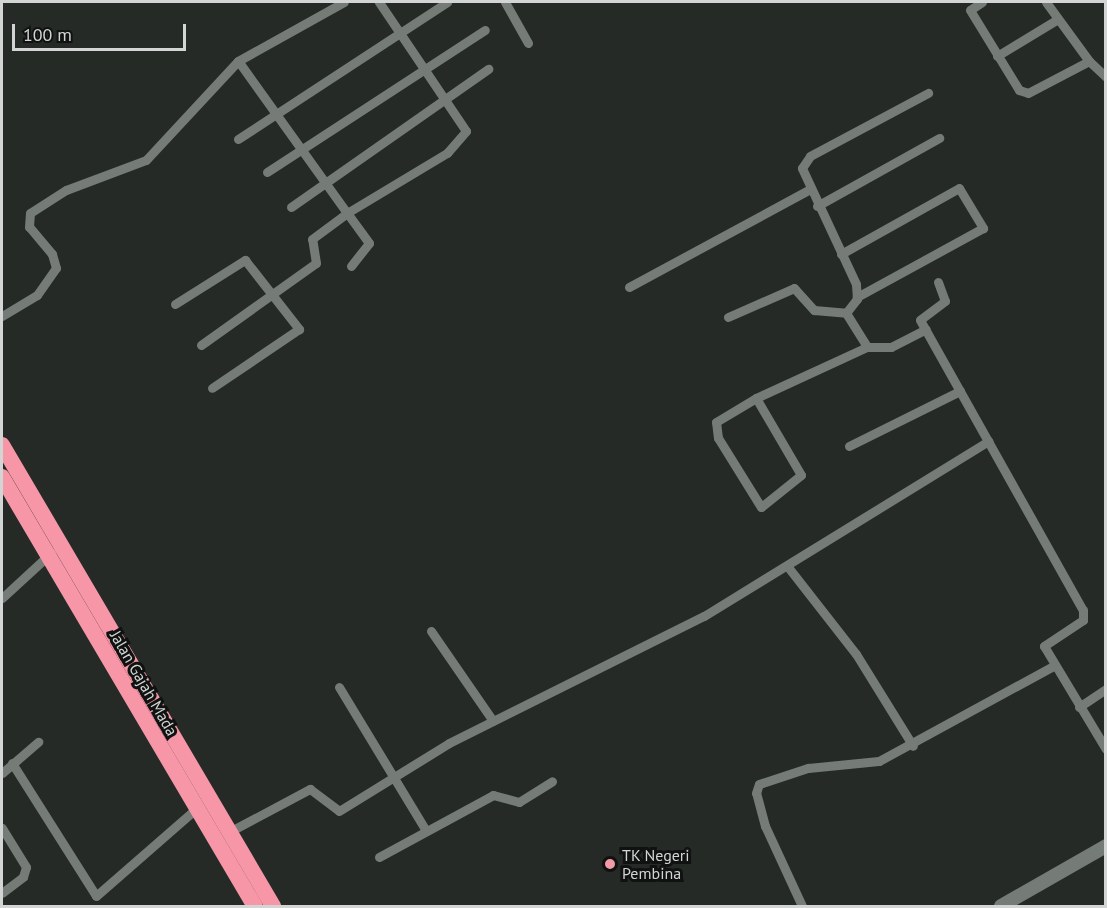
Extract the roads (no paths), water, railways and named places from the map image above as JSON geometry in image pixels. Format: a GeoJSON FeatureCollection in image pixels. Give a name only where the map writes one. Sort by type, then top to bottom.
{"type":"FeatureCollection","features":[{"type":"Feature","properties":{"kind":"highway"},"geometry":{"type":"LineString","coordinates":[[2,445],[54,551],[229,832],[254,895],[273,906]]}},
{"type":"Feature","properties":{"kind":"highway","name":"Jalan Gajah Mada"},"geometry":{"type":"LineString","coordinates":[[2,477],[54,551],[197,808],[254,895]]}},
{"type":"Feature","properties":{"kind":"main road"},"geometry":{"type":"LineString","coordinates":[[1001,906],[1106,846]]}},
{"type":"Feature","properties":{"kind":"street"},"geometry":{"type":"LineString","coordinates":[[2,316],[38,295],[56,268],[52,254],[29,227],[30,213],[66,190],[146,160],[238,61],[344,2]]}},
{"type":"Feature","properties":{"kind":"street"},"geometry":{"type":"LineString","coordinates":[[323,271],[316,262],[312,238],[465,138],[446,99],[379,2]]}},
{"type":"Feature","properties":{"kind":"street"},"geometry":{"type":"LineString","coordinates":[[238,139],[447,2]]}},
{"type":"Feature","properties":{"kind":"street"},"geometry":{"type":"LineString","coordinates":[[505,2],[528,43]]}},
{"type":"Feature","properties":{"kind":"street"},"geometry":{"type":"LineString","coordinates":[[982,2],[967,6],[1019,90],[1028,93],[1089,62]]}},
{"type":"Feature","properties":{"kind":"street"},"geometry":{"type":"LineString","coordinates":[[1046,2],[1089,62],[1106,77]]}},
{"type":"Feature","properties":{"kind":"street"},"geometry":{"type":"LineString","coordinates":[[997,56],[1058,19]]}},
{"type":"Feature","properties":{"kind":"street"},"geometry":{"type":"LineString","coordinates":[[267,172],[485,30]]}},
{"type":"Feature","properties":{"kind":"street"},"geometry":{"type":"LineString","coordinates":[[238,61],[279,112],[369,243],[351,266]]}},
{"type":"Feature","properties":{"kind":"street"},"geometry":{"type":"LineString","coordinates":[[291,207],[328,184],[488,69]]}},
{"type":"Feature","properties":{"kind":"street"},"geometry":{"type":"LineString","coordinates":[[857,297],[841,254],[801,171],[810,156],[928,93]]}},
{"type":"Feature","properties":{"kind":"street"},"geometry":{"type":"LineString","coordinates":[[818,206],[939,138]]}},
{"type":"Feature","properties":{"kind":"street"},"geometry":{"type":"LineString","coordinates":[[841,254],[959,188],[981,222],[978,234],[857,297],[846,313]]}},
{"type":"Feature","properties":{"kind":"street"},"geometry":{"type":"LineString","coordinates":[[629,287],[810,189]]}},
{"type":"Feature","properties":{"kind":"street"},"geometry":{"type":"LineString","coordinates":[[175,304],[241,260],[273,295],[299,329],[212,388]]}},
{"type":"Feature","properties":{"kind":"street"},"geometry":{"type":"LineString","coordinates":[[201,345],[316,262]]}},
{"type":"Feature","properties":{"kind":"street"},"geometry":{"type":"LineString","coordinates":[[938,282],[945,300],[921,314],[926,328],[1083,610],[1083,620],[1045,648],[1053,666],[1106,749]]}},
{"type":"Feature","properties":{"kind":"street"},"geometry":{"type":"LineString","coordinates":[[728,317],[794,288],[814,310],[846,313]]}},
{"type":"Feature","properties":{"kind":"street"},"geometry":{"type":"LineString","coordinates":[[846,313],[867,347]]}},
{"type":"Feature","properties":{"kind":"street"},"geometry":{"type":"LineString","coordinates":[[756,398],[801,475],[761,507],[714,426],[756,398],[867,347],[891,347],[926,328]]}},
{"type":"Feature","properties":{"kind":"street"},"geometry":{"type":"LineString","coordinates":[[849,447],[960,391]]}},
{"type":"Feature","properties":{"kind":"street"},"geometry":{"type":"LineString","coordinates":[[229,832],[310,789],[339,811],[395,776],[493,721],[704,616],[788,567],[989,441]]}},
{"type":"Feature","properties":{"kind":"street"},"geometry":{"type":"LineString","coordinates":[[2,598],[54,551]]}},
{"type":"Feature","properties":{"kind":"street"},"geometry":{"type":"LineString","coordinates":[[788,567],[856,654],[913,746]]}},
{"type":"Feature","properties":{"kind":"street"},"geometry":{"type":"LineString","coordinates":[[431,630],[493,721]]}},
{"type":"Feature","properties":{"kind":"street"},"geometry":{"type":"LineString","coordinates":[[802,906],[765,826],[759,784],[808,768],[879,761],[913,746],[1053,666]]}},
{"type":"Feature","properties":{"kind":"street"},"geometry":{"type":"LineString","coordinates":[[339,687],[425,829]]}},
{"type":"Feature","properties":{"kind":"street"},"geometry":{"type":"LineString","coordinates":[[1079,707],[1106,689]]}},
{"type":"Feature","properties":{"kind":"street"},"geometry":{"type":"LineString","coordinates":[[2,773],[38,742]]}},
{"type":"Feature","properties":{"kind":"street"},"geometry":{"type":"LineString","coordinates":[[12,763],[96,896],[197,808]]}},
{"type":"Feature","properties":{"kind":"street"},"geometry":{"type":"LineString","coordinates":[[379,857],[425,829],[497,793],[519,802],[552,781]]}},
{"type":"Feature","properties":{"kind":"street"},"geometry":{"type":"LineString","coordinates":[[2,828],[26,867],[23,878],[2,893]]}},
{"type":"Feature","properties":{"kind":"place","name":"TK Negeri Pembina"},"geometry":{"type":"Point","coordinates":[610,864]}}]}
